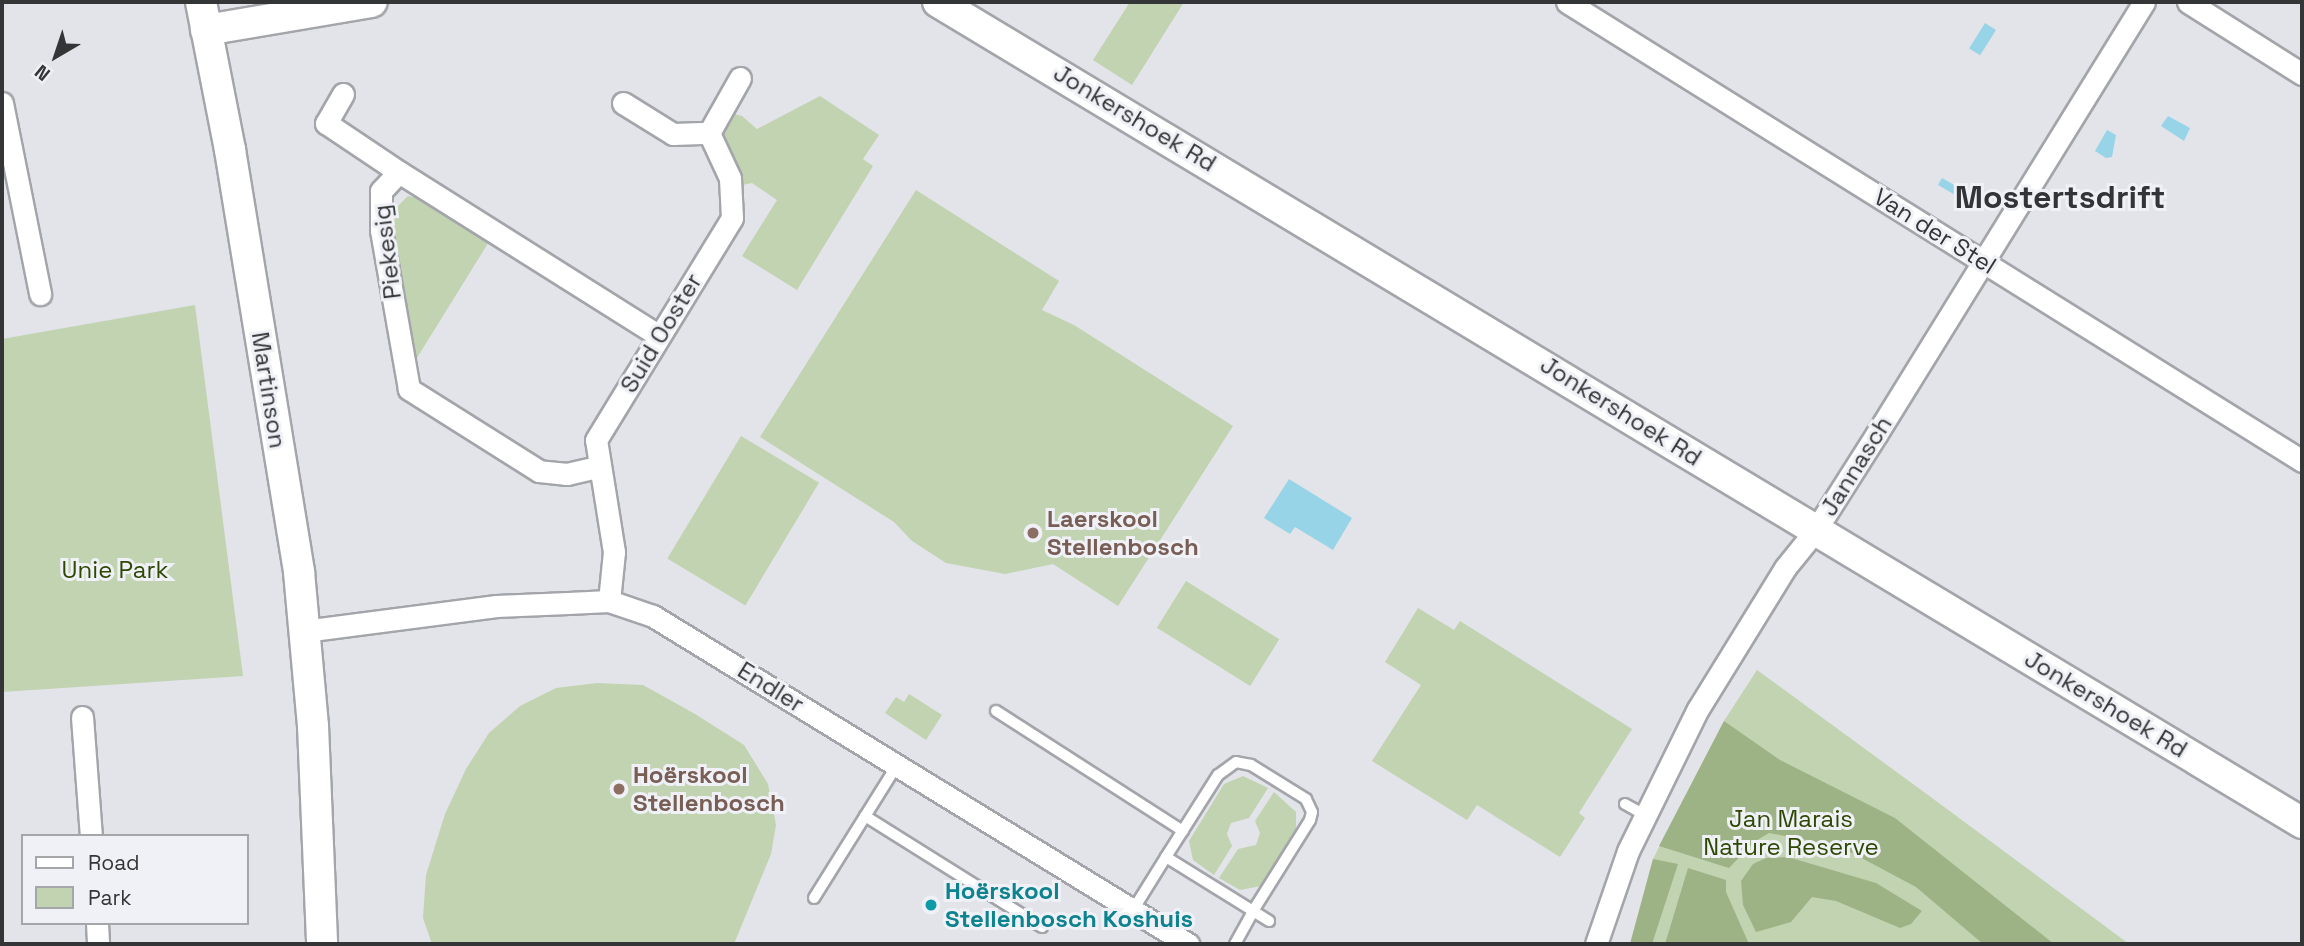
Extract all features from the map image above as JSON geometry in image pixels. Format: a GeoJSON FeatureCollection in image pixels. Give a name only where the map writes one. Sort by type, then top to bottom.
{"type":"FeatureCollection","features":[{"type":"Feature","properties":{"kind":"street"},"geometry":{"type":"LineString","coordinates":[[203,16],[372,2]]}},
{"type":"Feature","properties":{"kind":"street","name":"Jonkershoek Rd"},"geometry":{"type":"LineString","coordinates":[[937,2],[1492,332],[1815,531],[2302,823]]}},
{"type":"Feature","properties":{"kind":"street","name":"Van der Stel"},"geometry":{"type":"LineString","coordinates":[[1567,2],[2302,461]]}},
{"type":"Feature","properties":{"kind":"street","name":"Jannasch"},"geometry":{"type":"LineString","coordinates":[[1596,944],[1645,816],[1699,709],[1785,568],[1815,531],[2144,2]]}},
{"type":"Feature","properties":{"kind":"street"},"geometry":{"type":"LineString","coordinates":[[2188,2],[2302,74]]}},
{"type":"Feature","properties":{"kind":"street","name":"Martinson"},"geometry":{"type":"LineString","coordinates":[[203,16],[230,150],[304,631],[313,726],[322,944]]}},
{"type":"Feature","properties":{"kind":"street"},"geometry":{"type":"LineString","coordinates":[[623,103],[673,134],[709,133],[740,78]]}},
{"type":"Feature","properties":{"kind":"street"},"geometry":{"type":"LineString","coordinates":[[343,94],[326,123],[399,172]]}},
{"type":"Feature","properties":{"kind":"street"},"geometry":{"type":"LineString","coordinates":[[2,103],[40,294]]}},
{"type":"Feature","properties":{"kind":"street","name":"Suid Ooster"},"geometry":{"type":"LineString","coordinates":[[609,601],[614,552],[597,467],[596,440],[732,218],[730,178],[709,133]]}},
{"type":"Feature","properties":{"kind":"street","name":"Piekesig"},"geometry":{"type":"LineString","coordinates":[[597,467],[567,474],[539,471],[405,384],[378,200],[399,172],[659,335]]}},
{"type":"Feature","properties":{"kind":"street","name":"Endler"},"geometry":{"type":"LineString","coordinates":[[304,631],[496,606],[609,601],[653,616],[684,632],[1188,944]]}},
{"type":"Feature","properties":{"kind":"street"},"geometry":{"type":"LineString","coordinates":[[82,717],[91,834]]}},
{"type":"Feature","properties":{"kind":"street"},"geometry":{"type":"LineString","coordinates":[[97,925],[98,944]]}},
{"type":"Feature","properties":{"kind":"lane"},"geometry":{"type":"LineString","coordinates":[[996,711],[1183,831]]}},
{"type":"Feature","properties":{"kind":"lane"},"geometry":{"type":"LineString","coordinates":[[1133,910],[1218,775],[1236,762],[1251,765],[1306,799],[1312,812],[1310,820],[1235,944]]}},
{"type":"Feature","properties":{"kind":"lane"},"geometry":{"type":"LineString","coordinates":[[814,898],[897,765]]}},
{"type":"Feature","properties":{"kind":"lane"},"geometry":{"type":"LineString","coordinates":[[1625,804],[1645,816]]}},
{"type":"Feature","properties":{"kind":"lane"},"geometry":{"type":"LineString","coordinates":[[865,816],[1042,927]]}},
{"type":"Feature","properties":{"kind":"lane"},"geometry":{"type":"LineString","coordinates":[[1166,857],[1269,921]]}},
{"type":"Feature","properties":{"kind":"green space"},"geometry":{"type":"Polygon","coordinates":[[[1130,2],[1184,2],[1132,85],[1093,60],[1130,2]]]}},
{"type":"Feature","properties":{"kind":"green space"},"geometry":{"type":"Polygon","coordinates":[[[820,96],[879,135],[863,159],[873,166],[797,290],[742,256],[777,200],[752,183],[742,185],[720,130],[730,113],[742,116],[757,129],[820,96]]]}},
{"type":"Feature","properties":{"kind":"green space"},"geometry":{"type":"Polygon","coordinates":[[[916,190],[1059,281],[1042,310],[1074,325],[1233,426],[1118,606],[1053,564],[1005,574],[946,563],[912,541],[894,522],[760,437],[916,190]]]}},
{"type":"Feature","properties":{"kind":"green space"},"geometry":{"type":"Polygon","coordinates":[[[408,196],[419,198],[490,240],[412,366],[389,215],[408,196]]]}},
{"type":"Feature","properties":{"kind":"green space","name":"Unie Park"},"geometry":{"type":"Polygon","coordinates":[[[195,305],[243,676],[2,692],[2,339],[195,305]]]}},
{"type":"Feature","properties":{"kind":"green space"},"geometry":{"type":"Polygon","coordinates":[[[741,436],[819,483],[745,605],[667,559],[741,436]]]}},
{"type":"Feature","properties":{"kind":"green space"},"geometry":{"type":"Polygon","coordinates":[[[1186,581],[1279,639],[1250,686],[1157,628],[1186,581]]]}},
{"type":"Feature","properties":{"kind":"green space"},"geometry":{"type":"Polygon","coordinates":[[[1418,608],[1454,630],[1460,621],[1632,729],[1579,813],[1585,818],[1560,857],[1477,805],[1467,820],[1372,761],[1421,685],[1385,662],[1418,608]]]}},
{"type":"Feature","properties":{"kind":"green space","name":"Jan Marais Nature Reserve"},"geometry":{"type":"Polygon","coordinates":[[[1757,670],[2129,944],[1630,944],[1653,859],[1724,721],[1757,670]]]}},
{"type":"Feature","properties":{"kind":"green space"},"geometry":{"type":"Polygon","coordinates":[[[597,683],[643,685],[695,714],[744,745],[768,784],[776,825],[771,854],[734,944],[432,944],[423,918],[426,875],[445,814],[466,769],[489,733],[520,706],[556,688],[597,683]]]}},
{"type":"Feature","properties":{"kind":"green space"},"geometry":{"type":"Polygon","coordinates":[[[909,694],[942,715],[926,740],[885,713],[896,697],[904,702],[909,694]]]}},
{"type":"Feature","properties":{"kind":"green space"},"geometry":{"type":"Polygon","coordinates":[[[1724,721],[1780,760],[1895,818],[2054,944],[1983,944],[1916,887],[1839,846],[1769,833],[1754,842],[1729,868],[1659,846],[1724,721]]]}},
{"type":"Feature","properties":{"kind":"green space"},"geometry":{"type":"Polygon","coordinates":[[[1243,776],[1268,788],[1249,818],[1231,823],[1227,834],[1232,846],[1214,875],[1193,860],[1189,841],[1224,784],[1243,776]]]}},
{"type":"Feature","properties":{"kind":"green space"},"geometry":{"type":"Polygon","coordinates":[[[1274,792],[1296,812],[1296,832],[1261,886],[1240,890],[1219,878],[1238,849],[1256,845],[1260,833],[1255,821],[1274,792]]]}},
{"type":"Feature","properties":{"kind":"green space"},"geometry":{"type":"Polygon","coordinates":[[[1788,857],[1876,883],[1922,911],[1911,924],[1900,928],[1836,901],[1812,897],[1791,922],[1756,932],[1743,905],[1741,881],[1753,864],[1766,858],[1788,857]]]}},
{"type":"Feature","properties":{"kind":"green space"},"geometry":{"type":"Polygon","coordinates":[[[1653,859],[1678,864],[1652,944],[1630,944],[1653,859]]]}},
{"type":"Feature","properties":{"kind":"green space"},"geometry":{"type":"Polygon","coordinates":[[[1688,868],[1726,880],[1726,892],[1749,944],[1665,944],[1688,868]]]}},
{"type":"Feature","properties":{"kind":"water"},"geometry":{"type":"Polygon","coordinates":[[[1985,23],[1996,30],[1980,55],[1969,48],[1985,23]]]}},
{"type":"Feature","properties":{"kind":"water"},"geometry":{"type":"Polygon","coordinates":[[[2168,116],[2190,128],[2184,141],[2161,126],[2168,116]]]}},
{"type":"Feature","properties":{"kind":"water"},"geometry":{"type":"Polygon","coordinates":[[[2107,130],[2116,135],[2112,157],[2106,158],[2095,151],[2107,130]]]}},
{"type":"Feature","properties":{"kind":"water"},"geometry":{"type":"Polygon","coordinates":[[[1942,178],[1973,196],[1969,203],[1938,185],[1942,178]]]}},
{"type":"Feature","properties":{"kind":"water"},"geometry":{"type":"Polygon","coordinates":[[[1289,479],[1352,518],[1333,550],[1295,527],[1290,534],[1264,518],[1289,479]]]}},
{"type":"Feature","properties":{"kind":"place","name":"Laerskool Stellenbosch"},"geometry":{"type":"Point","coordinates":[1033,533]}},
{"type":"Feature","properties":{"kind":"place","name":"Hoërskool Stellenbosch"},"geometry":{"type":"Point","coordinates":[619,789]}},
{"type":"Feature","properties":{"kind":"place","name":"Hoërskool Stellenbosch Koshuis"},"geometry":{"type":"Point","coordinates":[931,905]}},
{"type":"Feature","properties":{"kind":"district","name":"Mostertsdrift"},"geometry":{"type":"Point","coordinates":[2060,197]}}]}
